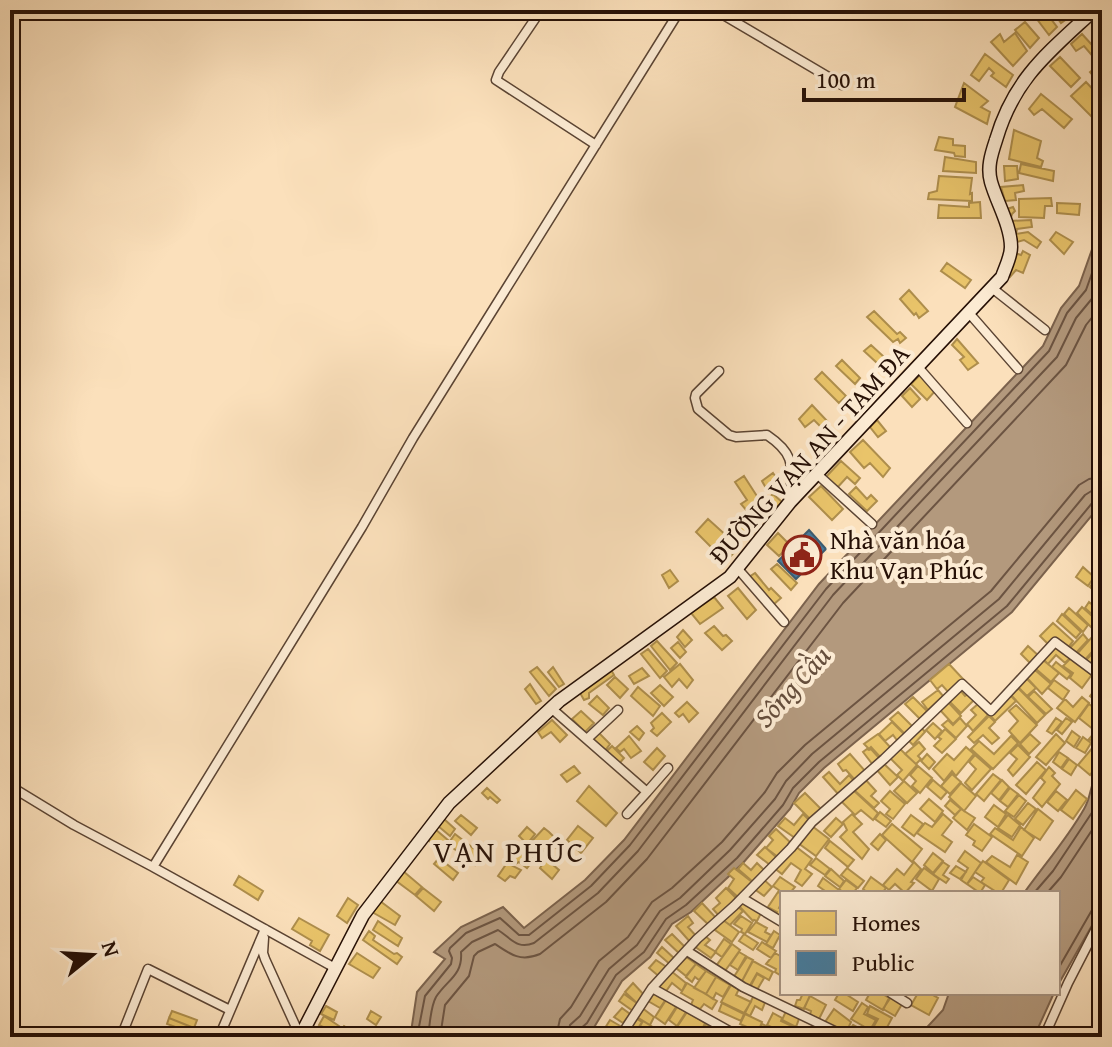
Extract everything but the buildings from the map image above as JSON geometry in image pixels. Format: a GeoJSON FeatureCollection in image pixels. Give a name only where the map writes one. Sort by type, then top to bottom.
{"type":"FeatureCollection","features":[{"type":"Feature","properties":{"kind":"main road","name":"ĐƯỜNG VẠN AN - TAM ĐA"},"geometry":{"type":"LineString","coordinates":[[300,1037],[363,915],[449,803],[551,708],[730,577],[790,502],[1002,277],[1011,246],[990,180],[989,167],[1000,126],[1015,93],[1032,69],[1094,10]]}},
{"type":"Feature","properties":{"kind":"street"},"geometry":{"type":"LineString","coordinates":[[541,10],[496,80],[596,145]]}},
{"type":"Feature","properties":{"kind":"street"},"geometry":{"type":"LineString","coordinates":[[153,867],[362,527],[413,438],[680,10]]}},
{"type":"Feature","properties":{"kind":"street"},"geometry":{"type":"LineString","coordinates":[[715,10],[842,85]]}},
{"type":"Feature","properties":{"kind":"street"},"geometry":{"type":"LineString","coordinates":[[992,288],[1045,330]]}},
{"type":"Feature","properties":{"kind":"street"},"geometry":{"type":"LineString","coordinates":[[969,313],[1018,369]]}},
{"type":"Feature","properties":{"kind":"street"},"geometry":{"type":"LineString","coordinates":[[918,367],[967,423]]}},
{"type":"Feature","properties":{"kind":"street"},"geometry":{"type":"LineString","coordinates":[[719,371],[696,394],[698,409],[729,435],[767,435],[787,451],[791,462],[790,502]]}},
{"type":"Feature","properties":{"kind":"street"},"geometry":{"type":"LineString","coordinates":[[817,474],[872,524]]}},
{"type":"Feature","properties":{"kind":"street"},"geometry":{"type":"LineString","coordinates":[[738,569],[784,622]]}},
{"type":"Feature","properties":{"kind":"street"},"geometry":{"type":"LineString","coordinates":[[620,1037],[652,988],[687,951],[791,848],[812,822],[962,684],[991,711],[1055,642],[1102,677]]}},
{"type":"Feature","properties":{"kind":"street"},"geometry":{"type":"LineString","coordinates":[[551,708],[647,792]]}},
{"type":"Feature","properties":{"kind":"street"},"geometry":{"type":"LineString","coordinates":[[587,739],[618,710]]}},
{"type":"Feature","properties":{"kind":"street"},"geometry":{"type":"LineString","coordinates":[[627,814],[668,768]]}},
{"type":"Feature","properties":{"kind":"street"},"geometry":{"type":"LineString","coordinates":[[10,786],[74,825],[335,968]]}},
{"type":"Feature","properties":{"kind":"street"},"geometry":{"type":"LineString","coordinates":[[742,898],[780,921]]}},
{"type":"Feature","properties":{"kind":"street"},"geometry":{"type":"LineString","coordinates":[[1044,1037],[1102,917]]}},
{"type":"Feature","properties":{"kind":"street"},"geometry":{"type":"LineString","coordinates":[[219,1037],[265,929]]}},
{"type":"Feature","properties":{"kind":"street"},"geometry":{"type":"LineString","coordinates":[[265,929],[263,953],[300,1037]]}},
{"type":"Feature","properties":{"kind":"street"},"geometry":{"type":"LineString","coordinates":[[687,951],[743,987],[847,1037]]}},
{"type":"Feature","properties":{"kind":"street"},"geometry":{"type":"LineString","coordinates":[[121,1037],[148,969],[230,1010]]}},
{"type":"Feature","properties":{"kind":"street"},"geometry":{"type":"LineString","coordinates":[[652,988],[740,1037]]}},
{"type":"Feature","properties":{"kind":"street"},"geometry":{"type":"LineString","coordinates":[[894,995],[907,1003]]}},
{"type":"Feature","properties":{"kind":"street"},"geometry":{"type":"LineString","coordinates":[[289,1013],[302,1017],[313,1011]]}},
{"type":"Feature","properties":{"kind":"water","name":"Sông Cầu"},"geometry":{"type":"Polygon","coordinates":[[[1102,228],[1102,503],[1012,612],[824,768],[799,793],[790,809],[743,863],[691,912],[672,924],[650,957],[622,981],[593,1029],[581,1037],[408,1037],[417,992],[445,959],[434,952],[461,927],[503,907],[524,928],[585,880],[624,840],[819,584],[1043,346],[1061,308],[1079,286],[1102,228]]]}},
{"type":"Feature","properties":{"kind":"water"},"geometry":{"type":"Polygon","coordinates":[[[1097,773],[1102,774],[1102,908],[1060,982],[1060,891],[1026,891],[1077,820],[1086,805],[1097,773]]]}},
{"type":"Feature","properties":{"kind":"water"},"geometry":{"type":"Polygon","coordinates":[[[948,995],[1053,995],[1034,1037],[918,1037],[943,1010],[948,995]]]}},
{"type":"Feature","properties":{"kind":"place","name":"Nhà văn hóa Khu Vạn Phúc"},"geometry":{"type":"Point","coordinates":[802,555]}},
{"type":"Feature","properties":{"kind":"district","name":"VẠN PHÚC"},"geometry":{"type":"Point","coordinates":[509,852]}}]}
